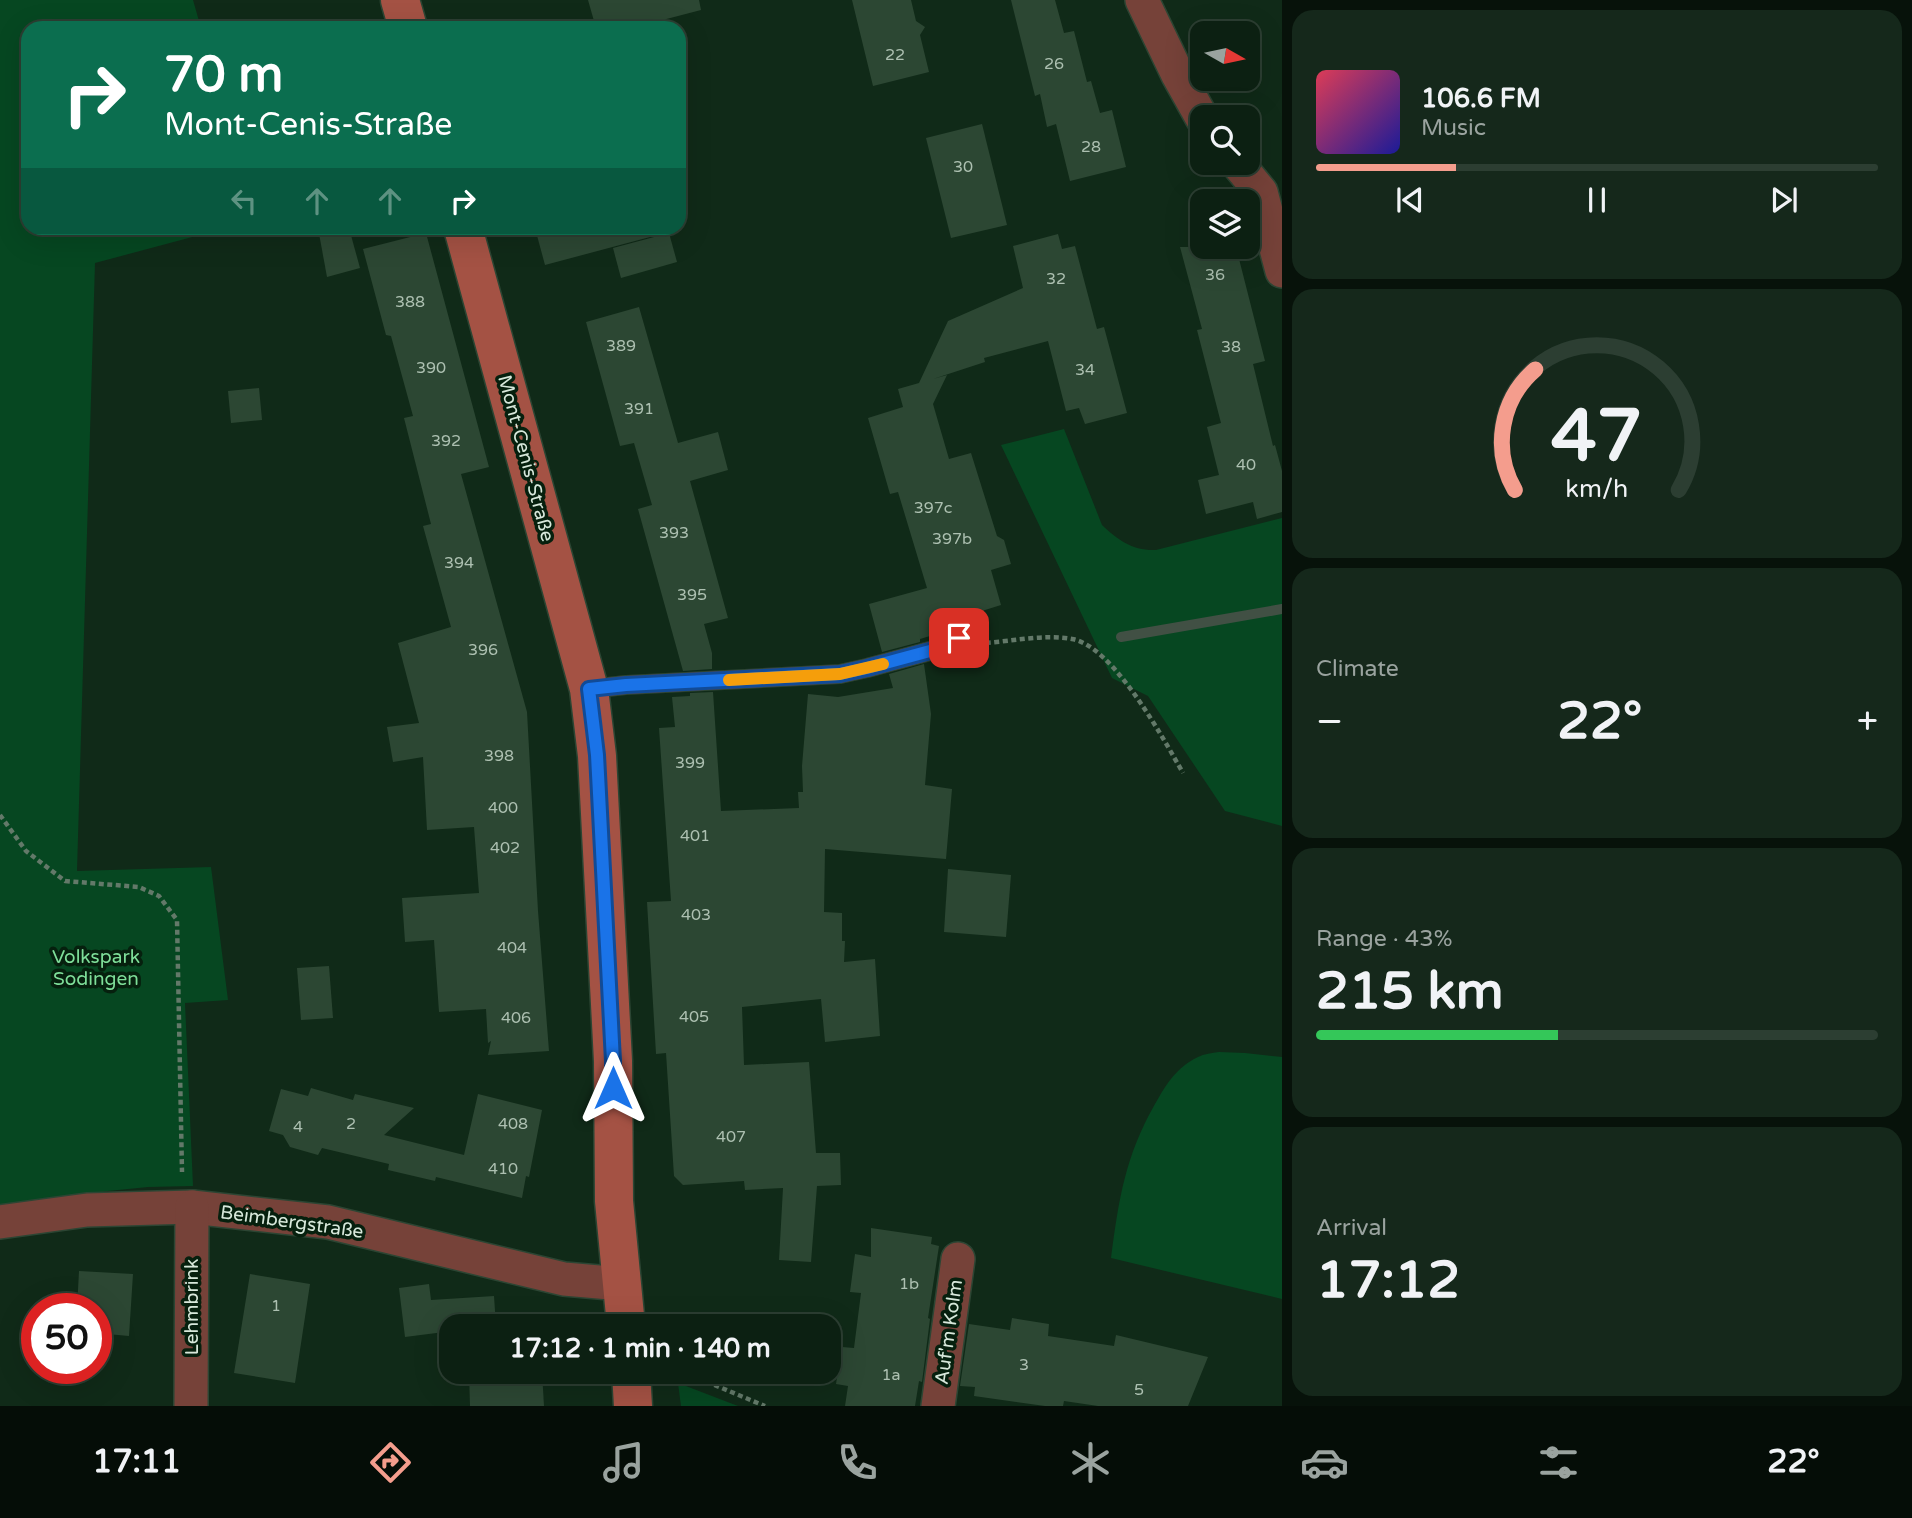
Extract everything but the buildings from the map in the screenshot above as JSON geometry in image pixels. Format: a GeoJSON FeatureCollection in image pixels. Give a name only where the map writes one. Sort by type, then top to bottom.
{"type":"FeatureCollection","features":[{"type":"Feature","properties":{"kind":"main road"},"geometry":{"type":"LineString","coordinates":[[400,0],[406,21]]}},
{"type":"Feature","properties":{"kind":"main road","name":"Mont-Cenis-Straße"},"geometry":{"type":"LineString","coordinates":[[465,235],[589,689],[597,755],[613,1061],[614,1201],[625,1314]]}},
{"type":"Feature","properties":{"kind":"main road"},"geometry":{"type":"LineString","coordinates":[[632,1384],[633,1406]]}},
{"type":"Feature","properties":{"kind":"street"},"geometry":{"type":"LineString","coordinates":[[1142,0],[1195,105]]}},
{"type":"Feature","properties":{"kind":"street"},"geometry":{"type":"LineString","coordinates":[[1247,175],[1261,192],[1282,271]]}},
{"type":"Feature","properties":{"kind":"street","name":"Beimbergstraße"},"geometry":{"type":"LineString","coordinates":[[0,1223],[87,1210],[192,1207],[328,1222],[565,1279],[622,1284]]}},
{"type":"Feature","properties":{"kind":"street","name":"Lehmbrink"},"geometry":{"type":"LineString","coordinates":[[191,1406],[192,1207]]}},
{"type":"Feature","properties":{"kind":"street","name":"Auf'm Kolm"},"geometry":{"type":"LineString","coordinates":[[938,1406],[958,1259]]}},
{"type":"Feature","properties":{"kind":"lane"},"geometry":{"type":"LineString","coordinates":[[589,689],[840,674],[941,648],[956,640]]}},
{"type":"Feature","properties":{"kind":"path"},"geometry":{"type":"LineString","coordinates":[[956,640],[971,644],[1050,638],[1072,639],[1088,644],[1116,671],[1141,705],[1183,773]]}},
{"type":"Feature","properties":{"kind":"path"},"geometry":{"type":"LineString","coordinates":[[0,814],[26,851],[65,881],[139,887],[159,896],[177,920],[182,1163]]}},
{"type":"Feature","properties":{"kind":"path"},"geometry":{"type":"LineString","coordinates":[[712,1384],[765,1406]]}},
{"type":"Feature","properties":{"kind":"green space","name":"Volkspark Sodingen"},"geometry":{"type":"Polygon","coordinates":[[[0,0],[193,0],[199,21],[21,21],[21,235],[200,235],[95,263],[77,871],[211,867],[228,1000],[185,1003],[193,1186],[108,1191],[0,1210],[0,0]]]}},
{"type":"Feature","properties":{"kind":"green space"},"geometry":{"type":"Polygon","coordinates":[[[1064,429],[1102,525],[1120,540],[1133,546],[1156,550],[1282,518],[1282,826],[1225,811],[1148,696],[1112,678],[1001,445],[1064,429]]]}},
{"type":"Feature","properties":{"kind":"green space"},"geometry":{"type":"Polygon","coordinates":[[[1219,1052],[1282,1057],[1282,1299],[1111,1258],[1125,1178],[1145,1123],[1164,1089],[1178,1071],[1198,1057],[1219,1052]]]}},
{"type":"Feature","properties":{"kind":"green space"},"geometry":{"type":"Polygon","coordinates":[[[678,1384],[738,1406],[681,1406],[678,1384]]]}},
{"type":"Feature","properties":{"kind":"waterway"},"geometry":{"type":"LineString","coordinates":[[1121,637],[1282,609]]}},
{"type":"Feature","properties":{"kind":"slow traffic"},"geometry":{"type":"LineString","coordinates":[[729,680],[840,674],[883,664]]}},
{"type":"Feature","properties":{"kind":"route"},"geometry":{"type":"LineString","coordinates":[[613,1088],[597,755],[589,689],[840,674],[941,648],[959,638]]}}]}
